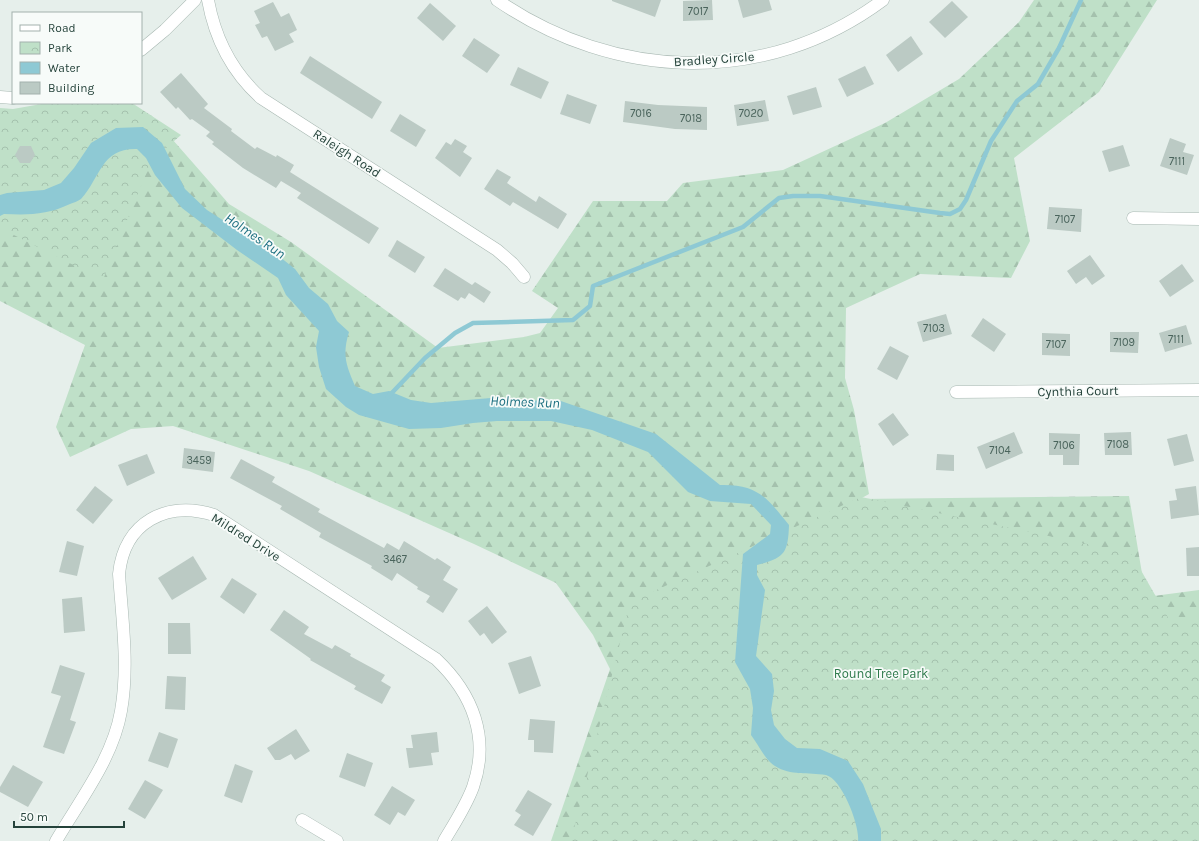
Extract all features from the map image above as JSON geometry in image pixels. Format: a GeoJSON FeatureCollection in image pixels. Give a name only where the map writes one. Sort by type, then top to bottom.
{"type":"FeatureCollection","features":[{"type":"Feature","properties":{"kind":"street"},"geometry":{"type":"LineString","coordinates":[[142,49],[165,30],[195,0]]}},
{"type":"Feature","properties":{"kind":"street","name":"Raleigh Road"},"geometry":{"type":"LineString","coordinates":[[208,0],[212,21],[230,64],[244,82],[261,98],[497,250],[512,262],[524,277]]}},
{"type":"Feature","properties":{"kind":"street","name":"Bradley Circle"},"geometry":{"type":"LineString","coordinates":[[497,0],[535,24],[564,38],[600,50],[631,58],[660,62],[697,63],[733,60],[764,55],[794,46],[846,23],[882,0]]}},
{"type":"Feature","properties":{"kind":"street"},"geometry":{"type":"LineString","coordinates":[[0,97],[12,98]]}},
{"type":"Feature","properties":{"kind":"street"},"geometry":{"type":"LineString","coordinates":[[1133,218],[1199,219]]}},
{"type":"Feature","properties":{"kind":"street","name":"Cynthia Court"},"geometry":{"type":"LineString","coordinates":[[956,392],[1199,390]]}},
{"type":"Feature","properties":{"kind":"street","name":"Mildred Drive"},"geometry":{"type":"LineString","coordinates":[[56,841],[104,760],[114,736],[121,711],[124,682],[119,574],[120,563],[126,546],[136,532],[148,521],[162,513],[178,510],[200,510],[214,515],[436,659],[451,673],[462,688],[472,707],[478,728],[480,748],[478,768],[473,787],[444,841]]}},
{"type":"Feature","properties":{"kind":"street"},"geometry":{"type":"LineString","coordinates":[[302,820],[337,841]]}},
{"type":"Feature","properties":{"kind":"green space"},"geometry":{"type":"Polygon","coordinates":[[[1034,0],[1157,0],[1099,92],[1014,158],[1030,241],[1011,278],[920,274],[846,308],[845,378],[854,410],[869,494],[860,499],[1129,496],[1146,597],[1199,590],[1199,841],[551,841],[610,669],[593,635],[556,583],[474,544],[309,471],[173,426],[131,429],[70,457],[56,427],[85,345],[0,301],[0,178],[116,113],[151,115],[229,204],[291,242],[438,348],[524,337],[540,333],[558,308],[532,291],[593,201],[667,201],[683,183],[783,170],[885,123],[959,79],[1019,22],[1034,0]]]}},
{"type":"Feature","properties":{"kind":"green space"},"geometry":{"type":"Polygon","coordinates":[[[41,104],[134,104],[181,135],[151,161],[103,280],[0,228],[0,108],[13,109],[41,104]]]}},
{"type":"Feature","properties":{"kind":"green space","name":"Round Tree Park"},"geometry":{"type":"Polygon","coordinates":[[[861,497],[1131,553],[1170,621],[1199,621],[1199,841],[571,841],[630,602],[861,497]]]}},
{"type":"Feature","properties":{"kind":"water","name":"Holmes Run"},"geometry":{"type":"Polygon","coordinates":[[[143,127],[162,143],[185,189],[207,210],[280,257],[295,269],[309,288],[328,304],[337,321],[349,332],[345,354],[347,366],[355,386],[373,394],[389,391],[411,400],[431,403],[491,398],[520,401],[558,400],[656,434],[720,485],[744,487],[753,490],[768,500],[789,525],[786,549],[783,553],[773,560],[757,565],[757,575],[765,590],[756,656],[772,674],[774,691],[771,710],[774,725],[785,739],[797,748],[820,749],[848,761],[863,784],[881,829],[881,841],[858,841],[856,825],[849,804],[844,794],[832,778],[826,775],[787,771],[775,766],[765,756],[751,735],[753,708],[750,689],[735,662],[743,554],[770,534],[771,525],[751,504],[710,501],[688,492],[648,452],[592,430],[551,421],[497,421],[441,428],[409,429],[359,415],[346,407],[326,389],[319,367],[316,347],[319,331],[286,295],[278,278],[237,250],[182,208],[155,175],[146,158],[137,149],[125,150],[116,153],[109,159],[103,165],[88,190],[81,199],[77,201],[62,208],[46,212],[30,214],[4,214],[0,216],[0,195],[44,190],[61,183],[74,168],[91,143],[116,128],[143,127]]]}},
{"type":"Feature","properties":{"kind":"building"},"geometry":{"type":"Polygon","coordinates":[[[612,0],[661,0],[655,17],[612,0]]]}},
{"type":"Feature","properties":{"kind":"building"},"geometry":{"type":"Polygon","coordinates":[[[712,0],[713,20],[683,21],[683,1],[712,0]]]}},
{"type":"Feature","properties":{"kind":"building"},"geometry":{"type":"Polygon","coordinates":[[[738,0],[769,0],[772,10],[743,18],[738,0]]]}},
{"type":"Feature","properties":{"kind":"building"},"geometry":{"type":"Polygon","coordinates":[[[952,1],[968,17],[945,38],[929,22],[952,1]]]}},
{"type":"Feature","properties":{"kind":"building"},"geometry":{"type":"Polygon","coordinates":[[[273,2],[281,17],[289,13],[297,30],[289,34],[294,42],[275,51],[267,36],[262,38],[255,25],[260,23],[254,11],[273,2]]]}},
{"type":"Feature","properties":{"kind":"building"},"geometry":{"type":"Polygon","coordinates":[[[430,3],[456,26],[443,41],[417,18],[430,3]]]}},
{"type":"Feature","properties":{"kind":"building"},"geometry":{"type":"Polygon","coordinates":[[[911,36],[923,54],[898,72],[886,55],[911,36]]]}},
{"type":"Feature","properties":{"kind":"building"},"geometry":{"type":"Polygon","coordinates":[[[474,38],[500,55],[487,73],[462,56],[474,38]]]}},
{"type":"Feature","properties":{"kind":"building"},"geometry":{"type":"Polygon","coordinates":[[[310,56],[382,102],[372,119],[300,73],[310,56]]]}},
{"type":"Feature","properties":{"kind":"building"},"geometry":{"type":"Polygon","coordinates":[[[865,66],[874,84],[847,97],[838,79],[865,66]]]}},
{"type":"Feature","properties":{"kind":"building"},"geometry":{"type":"Polygon","coordinates":[[[518,67],[549,82],[541,99],[510,85],[518,67]]]}},
{"type":"Feature","properties":{"kind":"building"},"geometry":{"type":"Polygon","coordinates":[[[181,73],[208,104],[204,108],[232,129],[231,131],[255,149],[257,147],[276,157],[277,155],[294,165],[290,172],[379,228],[369,244],[297,198],[301,193],[281,181],[276,188],[243,168],[212,144],[214,142],[206,136],[210,132],[192,119],[190,120],[178,107],[176,109],[160,92],[181,73]]]}},
{"type":"Feature","properties":{"kind":"building"},"geometry":{"type":"Polygon","coordinates":[[[816,87],[822,107],[793,115],[787,96],[816,87]]]}},
{"type":"Feature","properties":{"kind":"building"},"geometry":{"type":"Polygon","coordinates":[[[567,94],[597,105],[590,124],[560,114],[567,94]]]}},
{"type":"Feature","properties":{"kind":"building"},"geometry":{"type":"Polygon","coordinates":[[[765,100],[769,121],[737,126],[734,105],[765,100]]]}},
{"type":"Feature","properties":{"kind":"building"},"geometry":{"type":"Polygon","coordinates":[[[625,101],[658,105],[707,107],[707,130],[675,129],[623,122],[625,101]]]}},
{"type":"Feature","properties":{"kind":"building"},"geometry":{"type":"Polygon","coordinates":[[[400,114],[426,130],[416,147],[390,131],[400,114]]]}},
{"type":"Feature","properties":{"kind":"building"},"geometry":{"type":"Polygon","coordinates":[[[1170,138],[1186,144],[1183,152],[1194,155],[1187,175],[1160,166],[1170,138]]]}},
{"type":"Feature","properties":{"kind":"building"},"geometry":{"type":"Polygon","coordinates":[[[455,139],[467,146],[463,152],[472,158],[460,177],[435,158],[446,142],[451,145],[455,139]]]}},
{"type":"Feature","properties":{"kind":"building"},"geometry":{"type":"Polygon","coordinates":[[[1123,145],[1130,166],[1109,172],[1102,151],[1123,145]]]}},
{"type":"Feature","properties":{"kind":"building"},"geometry":{"type":"Polygon","coordinates":[[[20,146],[31,146],[35,155],[30,163],[20,163],[15,155],[20,146]]]}},
{"type":"Feature","properties":{"kind":"building"},"geometry":{"type":"Polygon","coordinates":[[[497,169],[511,177],[507,183],[536,202],[539,196],[567,214],[558,229],[513,202],[510,206],[484,189],[497,169]]]}},
{"type":"Feature","properties":{"kind":"building"},"geometry":{"type":"Polygon","coordinates":[[[1049,207],[1082,209],[1081,232],[1047,229],[1049,207]]]}},
{"type":"Feature","properties":{"kind":"building"},"geometry":{"type":"Polygon","coordinates":[[[397,240],[425,257],[415,273],[388,256],[397,240]]]}},
{"type":"Feature","properties":{"kind":"building"},"geometry":{"type":"Polygon","coordinates":[[[1090,255],[1105,276],[1092,285],[1086,277],[1076,284],[1067,271],[1090,255]]]}},
{"type":"Feature","properties":{"kind":"building"},"geometry":{"type":"Polygon","coordinates":[[[1182,264],[1194,281],[1170,297],[1159,281],[1182,264]]]}},
{"type":"Feature","properties":{"kind":"building"},"geometry":{"type":"Polygon","coordinates":[[[445,268],[472,285],[475,282],[491,292],[484,303],[469,293],[465,299],[461,297],[458,301],[433,286],[445,268]]]}},
{"type":"Feature","properties":{"kind":"building"},"geometry":{"type":"Polygon","coordinates":[[[946,314],[952,334],[923,342],[917,322],[946,314]]]}},
{"type":"Feature","properties":{"kind":"building"},"geometry":{"type":"Polygon","coordinates":[[[983,318],[1006,334],[994,352],[971,336],[983,318]]]}},
{"type":"Feature","properties":{"kind":"building"},"geometry":{"type":"Polygon","coordinates":[[[1186,325],[1192,344],[1165,352],[1159,333],[1186,325]]]}},
{"type":"Feature","properties":{"kind":"building"},"geometry":{"type":"Polygon","coordinates":[[[1110,332],[1139,332],[1138,353],[1110,352],[1110,332]]]}},
{"type":"Feature","properties":{"kind":"building"},"geometry":{"type":"Polygon","coordinates":[[[1042,333],[1070,334],[1070,356],[1042,355],[1042,333]]]}},
{"type":"Feature","properties":{"kind":"building"},"geometry":{"type":"Polygon","coordinates":[[[890,346],[909,356],[897,380],[877,369],[890,346]]]}},
{"type":"Feature","properties":{"kind":"building"},"geometry":{"type":"Polygon","coordinates":[[[893,413],[909,435],[893,446],[878,424],[893,413]]]}},
{"type":"Feature","properties":{"kind":"building"},"geometry":{"type":"Polygon","coordinates":[[[1014,432],[1023,453],[986,469],[977,447],[1014,432]]]}},
{"type":"Feature","properties":{"kind":"building"},"geometry":{"type":"Polygon","coordinates":[[[1131,432],[1132,455],[1105,455],[1104,433],[1131,432]]]}},
{"type":"Feature","properties":{"kind":"building"},"geometry":{"type":"Polygon","coordinates":[[[1049,433],[1080,434],[1079,465],[1063,465],[1063,455],[1049,455],[1049,433]]]}},
{"type":"Feature","properties":{"kind":"building"},"geometry":{"type":"Polygon","coordinates":[[[1187,434],[1194,461],[1174,466],[1167,439],[1187,434]]]}},
{"type":"Feature","properties":{"kind":"building"},"geometry":{"type":"Polygon","coordinates":[[[184,448],[215,452],[213,472],[182,468],[184,448]]]}},
{"type":"Feature","properties":{"kind":"building"},"geometry":{"type":"Polygon","coordinates":[[[147,454],[155,473],[127,486],[118,465],[147,454]]]}},
{"type":"Feature","properties":{"kind":"building"},"geometry":{"type":"Polygon","coordinates":[[[937,454],[954,455],[954,471],[936,470],[937,454]]]}},
{"type":"Feature","properties":{"kind":"building"},"geometry":{"type":"Polygon","coordinates":[[[241,459],[275,477],[272,482],[320,509],[318,512],[384,548],[387,543],[399,550],[404,541],[435,560],[437,558],[451,567],[443,580],[458,589],[443,613],[426,602],[430,596],[417,589],[418,587],[397,573],[392,581],[371,568],[372,566],[319,537],[321,533],[280,509],[282,506],[230,478],[241,459]]]}},
{"type":"Feature","properties":{"kind":"building"},"geometry":{"type":"Polygon","coordinates":[[[95,486],[113,500],[93,524],[76,510],[95,486]]]}},
{"type":"Feature","properties":{"kind":"building"},"geometry":{"type":"Polygon","coordinates":[[[1196,486],[1199,515],[1171,519],[1169,501],[1177,500],[1175,489],[1196,486]]]}},
{"type":"Feature","properties":{"kind":"building"},"geometry":{"type":"Polygon","coordinates":[[[67,541],[84,546],[77,576],[59,572],[67,541]]]}},
{"type":"Feature","properties":{"kind":"building"},"geometry":{"type":"Polygon","coordinates":[[[1199,547],[1199,576],[1187,576],[1186,548],[1199,547]]]}},
{"type":"Feature","properties":{"kind":"building"},"geometry":{"type":"Polygon","coordinates":[[[193,556],[207,579],[172,600],[158,578],[193,556]]]}},
{"type":"Feature","properties":{"kind":"building"},"geometry":{"type":"Polygon","coordinates":[[[232,578],[257,594],[244,614],[220,597],[232,578]]]}},
{"type":"Feature","properties":{"kind":"building"},"geometry":{"type":"Polygon","coordinates":[[[82,597],[85,631],[64,633],[62,599],[82,597]]]}},
{"type":"Feature","properties":{"kind":"building"},"geometry":{"type":"Polygon","coordinates":[[[487,606],[507,632],[492,644],[484,633],[480,636],[468,621],[487,606]]]}},
{"type":"Feature","properties":{"kind":"building"},"geometry":{"type":"Polygon","coordinates":[[[284,610],[309,627],[304,634],[332,649],[335,645],[351,654],[350,656],[385,675],[381,681],[391,687],[382,704],[354,689],[356,686],[310,660],[311,659],[270,630],[284,610]]]}},
{"type":"Feature","properties":{"kind":"building"},"geometry":{"type":"Polygon","coordinates":[[[168,623],[190,623],[191,654],[168,654],[168,623]]]}},
{"type":"Feature","properties":{"kind":"building"},"geometry":{"type":"Polygon","coordinates":[[[531,656],[541,686],[519,694],[508,663],[531,656]]]}},
{"type":"Feature","properties":{"kind":"building"},"geometry":{"type":"Polygon","coordinates":[[[60,665],[85,673],[70,720],[76,722],[64,754],[43,747],[61,696],[51,693],[60,665]]]}},
{"type":"Feature","properties":{"kind":"building"},"geometry":{"type":"Polygon","coordinates":[[[167,676],[186,677],[185,710],[165,709],[167,676]]]}},
{"type":"Feature","properties":{"kind":"building"},"geometry":{"type":"Polygon","coordinates":[[[530,719],[555,721],[553,753],[534,752],[534,740],[528,740],[530,719]]]}},
{"type":"Feature","properties":{"kind":"building"},"geometry":{"type":"Polygon","coordinates":[[[296,729],[310,751],[295,760],[291,754],[280,760],[275,760],[267,748],[296,729]]]}},
{"type":"Feature","properties":{"kind":"building"},"geometry":{"type":"Polygon","coordinates":[[[159,732],[178,739],[168,768],[148,761],[159,732]]]}},
{"type":"Feature","properties":{"kind":"building"},"geometry":{"type":"Polygon","coordinates":[[[437,732],[439,752],[431,753],[433,765],[409,768],[406,748],[413,748],[411,735],[437,732]]]}},
{"type":"Feature","properties":{"kind":"building"},"geometry":{"type":"Polygon","coordinates":[[[347,753],[373,763],[365,787],[339,777],[347,753]]]}},
{"type":"Feature","properties":{"kind":"building"},"geometry":{"type":"Polygon","coordinates":[[[235,764],[253,771],[242,803],[224,796],[235,764]]]}},
{"type":"Feature","properties":{"kind":"building"},"geometry":{"type":"Polygon","coordinates":[[[13,765],[43,782],[28,807],[0,792],[0,787],[13,765]]]}},
{"type":"Feature","properties":{"kind":"building"},"geometry":{"type":"Polygon","coordinates":[[[145,780],[163,790],[145,819],[128,809],[145,780]]]}},
{"type":"Feature","properties":{"kind":"building"},"geometry":{"type":"Polygon","coordinates":[[[392,786],[415,800],[405,816],[398,812],[390,825],[374,815],[392,786]]]}},
{"type":"Feature","properties":{"kind":"building"},"geometry":{"type":"Polygon","coordinates":[[[528,790],[552,804],[533,836],[514,825],[521,815],[515,811],[528,790]]]}},
{"type":"Feature","properties":{"kind":"waterway"},"geometry":{"type":"LineString","coordinates":[[388,397],[425,358],[455,333],[473,323],[573,320],[590,306],[593,286],[743,227],[779,198],[793,196],[820,196],[950,214],[960,209],[966,200],[991,141],[1017,101],[1038,84],[1059,48],[1081,0]]}}]}
